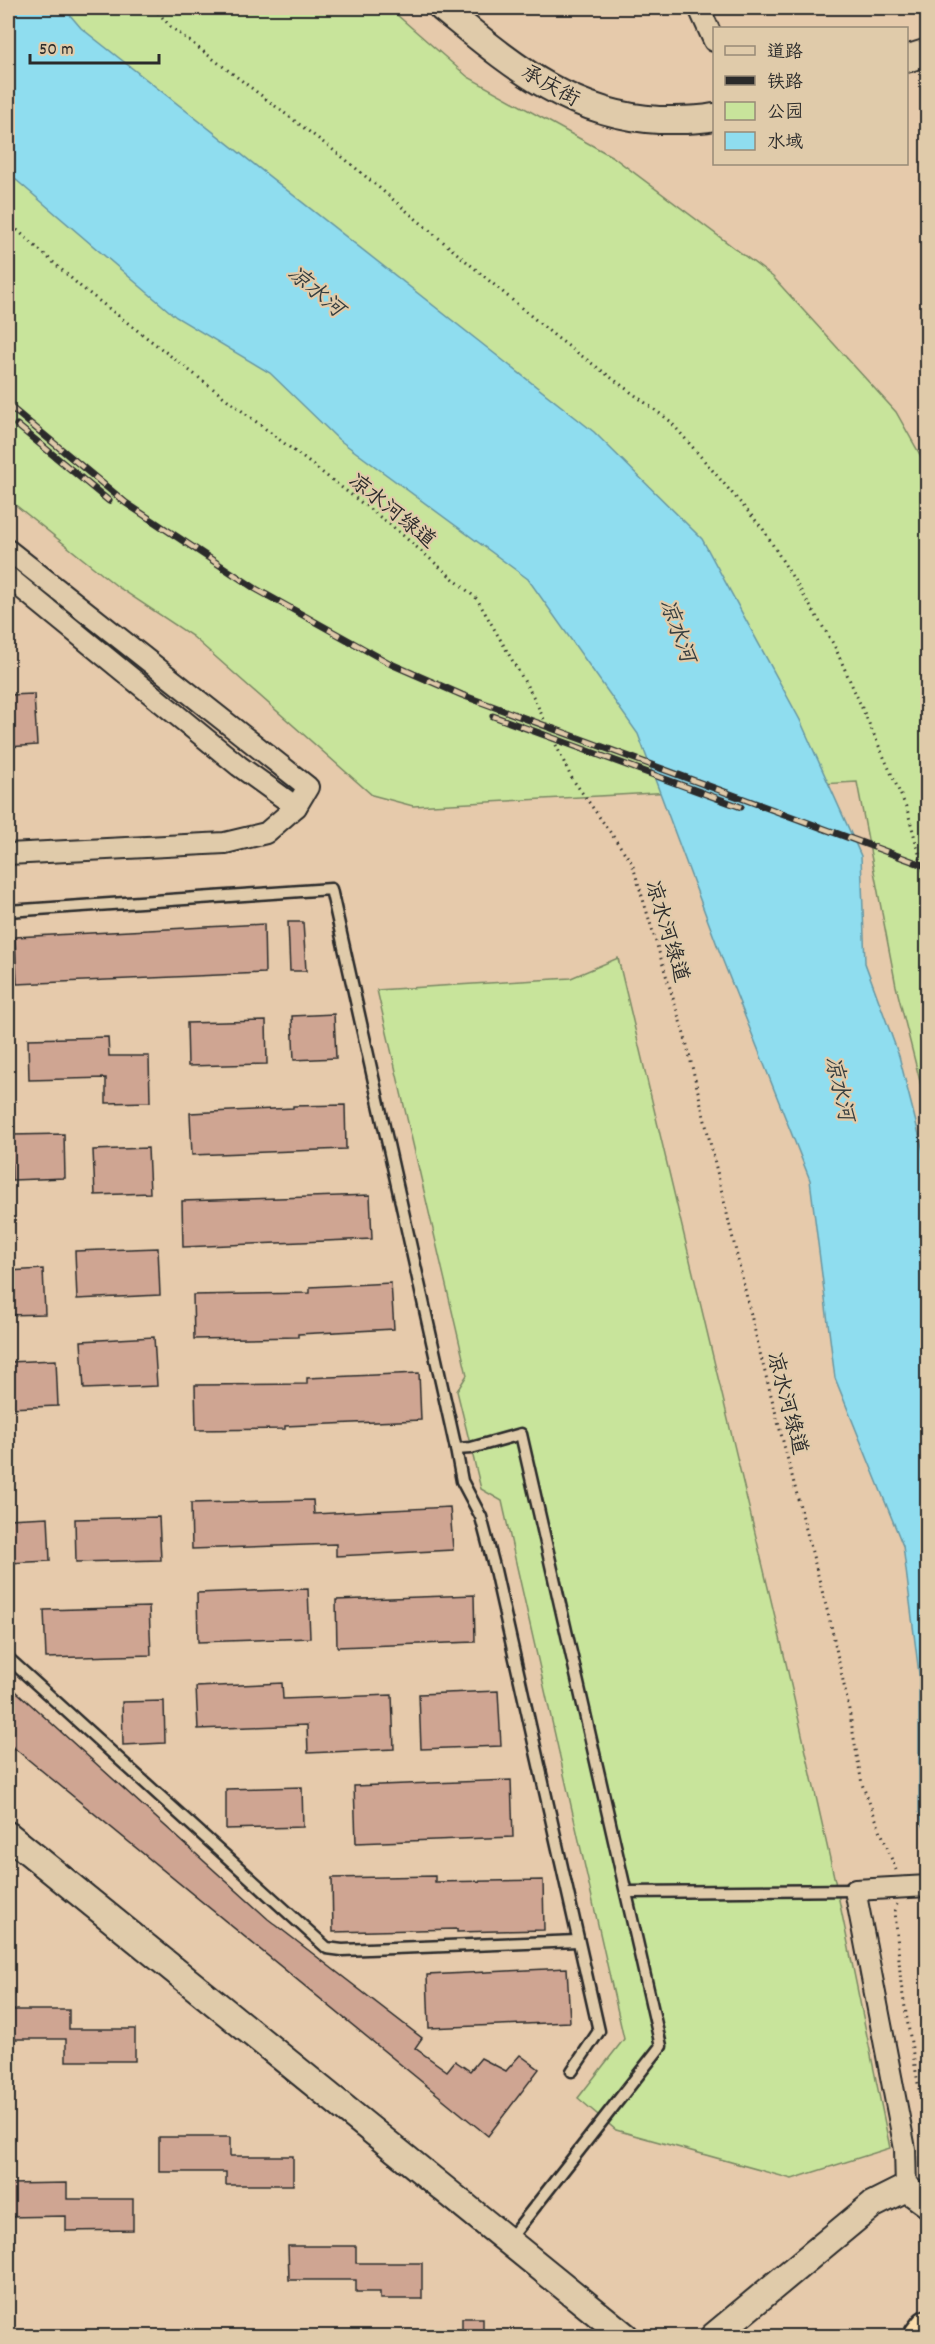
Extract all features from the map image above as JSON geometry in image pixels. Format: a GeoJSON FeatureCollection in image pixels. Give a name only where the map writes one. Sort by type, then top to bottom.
{"type":"FeatureCollection","features":[{"type":"Feature","properties":{"kind":"highway"},"geometry":{"type":"LineString","coordinates":[[921,2337],[927,2328]]}},
{"type":"Feature","properties":{"kind":"street","name":"承庆街"},"geometry":{"type":"LineString","coordinates":[[442,8],[540,83],[580,104],[638,118],[696,121],[713,117]]}},
{"type":"Feature","properties":{"kind":"street"},"geometry":{"type":"LineString","coordinates":[[699,8],[713,39]]}},
{"type":"Feature","properties":{"kind":"street"},"geometry":{"type":"LineString","coordinates":[[908,58],[927,52]]}},
{"type":"Feature","properties":{"kind":"street"},"geometry":{"type":"LineString","coordinates":[[8,550],[308,787],[296,807],[266,833],[225,843],[8,854]]}},
{"type":"Feature","properties":{"kind":"street"},"geometry":{"type":"LineString","coordinates":[[8,577],[239,766],[296,807]]}},
{"type":"Feature","properties":{"kind":"street"},"geometry":{"type":"LineString","coordinates":[[8,1835],[626,2337]]}},
{"type":"Feature","properties":{"kind":"street"},"geometry":{"type":"LineString","coordinates":[[906,2188],[905,2149],[855,1890],[915,1887]]}},
{"type":"Feature","properties":{"kind":"street"},"geometry":{"type":"LineString","coordinates":[[906,2188],[927,2204]]}},
{"type":"Feature","properties":{"kind":"street"},"geometry":{"type":"LineString","coordinates":[[714,2337],[872,2205],[906,2188]]}},
{"type":"Feature","properties":{"kind":"lane"},"geometry":{"type":"LineString","coordinates":[[8,911],[331,889],[462,1481],[481,1517],[495,1570],[599,2031],[572,2071]]}},
{"type":"Feature","properties":{"kind":"lane"},"geometry":{"type":"LineString","coordinates":[[456,1449],[471,1448],[521,1434],[661,2046],[508,2241]]}},
{"type":"Feature","properties":{"kind":"lane"},"geometry":{"type":"LineString","coordinates":[[8,1658],[327,1948],[342,1950],[578,1941]]}},
{"type":"Feature","properties":{"kind":"lane"},"geometry":{"type":"LineString","coordinates":[[627,1892],[855,1890]]}},
{"type":"Feature","properties":{"kind":"path"},"geometry":{"type":"LineString","coordinates":[[154,8],[171,27],[345,159],[556,337],[670,421],[763,529],[834,645],[907,809],[927,887]]}},
{"type":"Feature","properties":{"kind":"path","name":"凉水河绿道"},"geometry":{"type":"LineString","coordinates":[[8,222],[81,287],[393,527],[477,599],[534,698],[571,777],[632,863],[687,1041],[761,1357],[831,1625],[862,1784],[915,1887]]}},
{"type":"Feature","properties":{"kind":"path"},"geometry":{"type":"LineString","coordinates":[[915,1887],[895,1911],[901,1984],[920,2095],[927,2102]]}},
{"type":"Feature","properties":{"kind":"green space"},"geometry":{"type":"Polygon","coordinates":[[[8,8],[389,8],[468,77],[613,157],[773,277],[896,412],[928,469],[927,1109],[896,986],[857,782],[413,806],[372,795],[192,636],[118,587],[8,499],[8,8]]]}},
{"type":"Feature","properties":{"kind":"green space"},"geometry":{"type":"Polygon","coordinates":[[[618,958],[786,1663],[837,1890],[890,2148],[792,2179],[616,2130],[578,2098],[624,2039],[502,1501],[481,1489],[457,1391],[467,1375],[377,990],[571,978],[618,958]]]}},
{"type":"Feature","properties":{"kind":"water","name":"凉水河"},"geometry":{"type":"Polygon","coordinates":[[[8,8],[64,8],[81,28],[594,432],[702,539],[800,720],[861,856],[865,963],[899,1056],[927,1166],[927,1837],[919,1812],[919,1674],[903,1546],[835,1378],[810,1180],[723,961],[638,734],[528,579],[338,439],[270,373],[176,317],[8,173],[8,8]]]}},
{"type":"Feature","properties":{"kind":"building"},"geometry":{"type":"Polygon","coordinates":[[[34,694],[37,745],[8,747],[8,695],[34,694]]]}},
{"type":"Feature","properties":{"kind":"building"},"geometry":{"type":"Polygon","coordinates":[[[288,922],[303,922],[306,971],[290,971],[288,922]]]}},
{"type":"Feature","properties":{"kind":"building"},"geometry":{"type":"Polygon","coordinates":[[[264,924],[265,973],[17,984],[15,937],[264,924]]]}},
{"type":"Feature","properties":{"kind":"building"},"geometry":{"type":"Polygon","coordinates":[[[334,1014],[336,1058],[294,1060],[292,1016],[334,1014]]]}},
{"type":"Feature","properties":{"kind":"building"},"geometry":{"type":"Polygon","coordinates":[[[266,1021],[267,1064],[188,1066],[187,1023],[266,1021]]]}},
{"type":"Feature","properties":{"kind":"building"},"geometry":{"type":"Polygon","coordinates":[[[108,1037],[109,1056],[149,1056],[150,1102],[106,1103],[106,1078],[29,1080],[28,1039],[108,1037]]]}},
{"type":"Feature","properties":{"kind":"building"},"geometry":{"type":"Polygon","coordinates":[[[345,1105],[346,1149],[192,1155],[190,1113],[345,1105]]]}},
{"type":"Feature","properties":{"kind":"building"},"geometry":{"type":"Polygon","coordinates":[[[64,1134],[65,1178],[12,1180],[11,1135],[64,1134]]]}},
{"type":"Feature","properties":{"kind":"building"},"geometry":{"type":"Polygon","coordinates":[[[148,1148],[150,1193],[95,1195],[93,1150],[148,1148]]]}},
{"type":"Feature","properties":{"kind":"building"},"geometry":{"type":"Polygon","coordinates":[[[370,1195],[372,1239],[183,1247],[182,1201],[370,1195]]]}},
{"type":"Feature","properties":{"kind":"building"},"geometry":{"type":"Polygon","coordinates":[[[158,1248],[160,1295],[77,1299],[75,1251],[158,1248]]]}},
{"type":"Feature","properties":{"kind":"building"},"geometry":{"type":"Polygon","coordinates":[[[43,1269],[45,1314],[8,1315],[8,1271],[43,1269]]]}},
{"type":"Feature","properties":{"kind":"building"},"geometry":{"type":"Polygon","coordinates":[[[391,1283],[394,1329],[298,1334],[298,1337],[194,1339],[193,1295],[310,1293],[310,1287],[391,1283]]]}},
{"type":"Feature","properties":{"kind":"building"},"geometry":{"type":"Polygon","coordinates":[[[154,1337],[157,1386],[84,1389],[81,1341],[154,1337]]]}},
{"type":"Feature","properties":{"kind":"building"},"geometry":{"type":"Polygon","coordinates":[[[56,1360],[58,1406],[8,1408],[8,1362],[56,1360]]]}},
{"type":"Feature","properties":{"kind":"building"},"geometry":{"type":"Polygon","coordinates":[[[419,1373],[421,1420],[285,1426],[285,1429],[196,1430],[195,1385],[307,1384],[307,1378],[419,1373]]]}},
{"type":"Feature","properties":{"kind":"building"},"geometry":{"type":"Polygon","coordinates":[[[313,1500],[314,1514],[450,1507],[453,1550],[336,1556],[336,1544],[192,1549],[191,1503],[313,1500]]]}},
{"type":"Feature","properties":{"kind":"building"},"geometry":{"type":"Polygon","coordinates":[[[48,1517],[50,1561],[8,1563],[8,1519],[48,1517]]]}},
{"type":"Feature","properties":{"kind":"building"},"geometry":{"type":"Polygon","coordinates":[[[159,1517],[161,1560],[76,1562],[75,1519],[159,1517]]]}},
{"type":"Feature","properties":{"kind":"building"},"geometry":{"type":"Polygon","coordinates":[[[308,1589],[310,1638],[198,1642],[197,1593],[308,1589]]]}},
{"type":"Feature","properties":{"kind":"building"},"geometry":{"type":"Polygon","coordinates":[[[474,1595],[475,1642],[337,1647],[336,1600],[474,1595]]]}},
{"type":"Feature","properties":{"kind":"building"},"geometry":{"type":"Polygon","coordinates":[[[149,1607],[151,1655],[46,1658],[44,1610],[149,1607]]]}},
{"type":"Feature","properties":{"kind":"building"},"geometry":{"type":"Polygon","coordinates":[[[282,1683],[283,1699],[392,1695],[394,1749],[308,1753],[307,1725],[198,1729],[196,1687],[282,1683]]]}},
{"type":"Feature","properties":{"kind":"building"},"geometry":{"type":"Polygon","coordinates":[[[8,1684],[268,1919],[422,2038],[415,2048],[447,2071],[455,2061],[470,2071],[481,2058],[506,2071],[520,2055],[539,2069],[488,2136],[8,1743],[8,1684]]]}},
{"type":"Feature","properties":{"kind":"building"},"geometry":{"type":"Polygon","coordinates":[[[498,1691],[501,1746],[421,1749],[419,1694],[498,1691]]]}},
{"type":"Feature","properties":{"kind":"building"},"geometry":{"type":"Polygon","coordinates":[[[164,1701],[165,1743],[123,1745],[122,1702],[164,1701]]]}},
{"type":"Feature","properties":{"kind":"building"},"geometry":{"type":"Polygon","coordinates":[[[511,1780],[513,1837],[356,1843],[354,1786],[511,1780]]]}},
{"type":"Feature","properties":{"kind":"building"},"geometry":{"type":"Polygon","coordinates":[[[302,1787],[303,1827],[226,1829],[226,1789],[302,1787]]]}},
{"type":"Feature","properties":{"kind":"building"},"geometry":{"type":"Polygon","coordinates":[[[435,1876],[435,1882],[543,1880],[544,1930],[457,1932],[457,1929],[333,1932],[332,1878],[435,1876]]]}},
{"type":"Feature","properties":{"kind":"building"},"geometry":{"type":"Polygon","coordinates":[[[567,1968],[570,2022],[429,2028],[427,1975],[567,1968]]]}},
{"type":"Feature","properties":{"kind":"building"},"geometry":{"type":"Polygon","coordinates":[[[8,2010],[69,2010],[69,2029],[135,2029],[135,2061],[66,2061],[66,2039],[8,2039],[8,2010]]]}},
{"type":"Feature","properties":{"kind":"building"},"geometry":{"type":"Polygon","coordinates":[[[159,2137],[230,2137],[230,2156],[293,2156],[293,2185],[226,2185],[226,2172],[159,2172],[159,2137]]]}},
{"type":"Feature","properties":{"kind":"building"},"geometry":{"type":"Polygon","coordinates":[[[67,2183],[67,2199],[133,2199],[133,2230],[66,2231],[66,2216],[8,2217],[8,2184],[67,2183]]]}},
{"type":"Feature","properties":{"kind":"building"},"geometry":{"type":"Polygon","coordinates":[[[288,2246],[356,2246],[356,2263],[422,2263],[422,2299],[380,2299],[380,2292],[356,2292],[356,2280],[289,2280],[288,2246]]]}},
{"type":"Feature","properties":{"kind":"building"},"geometry":{"type":"Polygon","coordinates":[[[462,2318],[483,2318],[483,2337],[462,2337],[462,2318]]]}},
{"type":"Feature","properties":{"kind":"railway"},"geometry":{"type":"LineString","coordinates":[[8,405],[126,503],[256,589],[391,664],[462,695],[928,867]]}},
{"type":"Feature","properties":{"kind":"railway"},"geometry":{"type":"LineString","coordinates":[[17,425],[109,501]]}},
{"type":"Feature","properties":{"kind":"railway"},"geometry":{"type":"LineString","coordinates":[[493,716],[741,807]]}}]}
